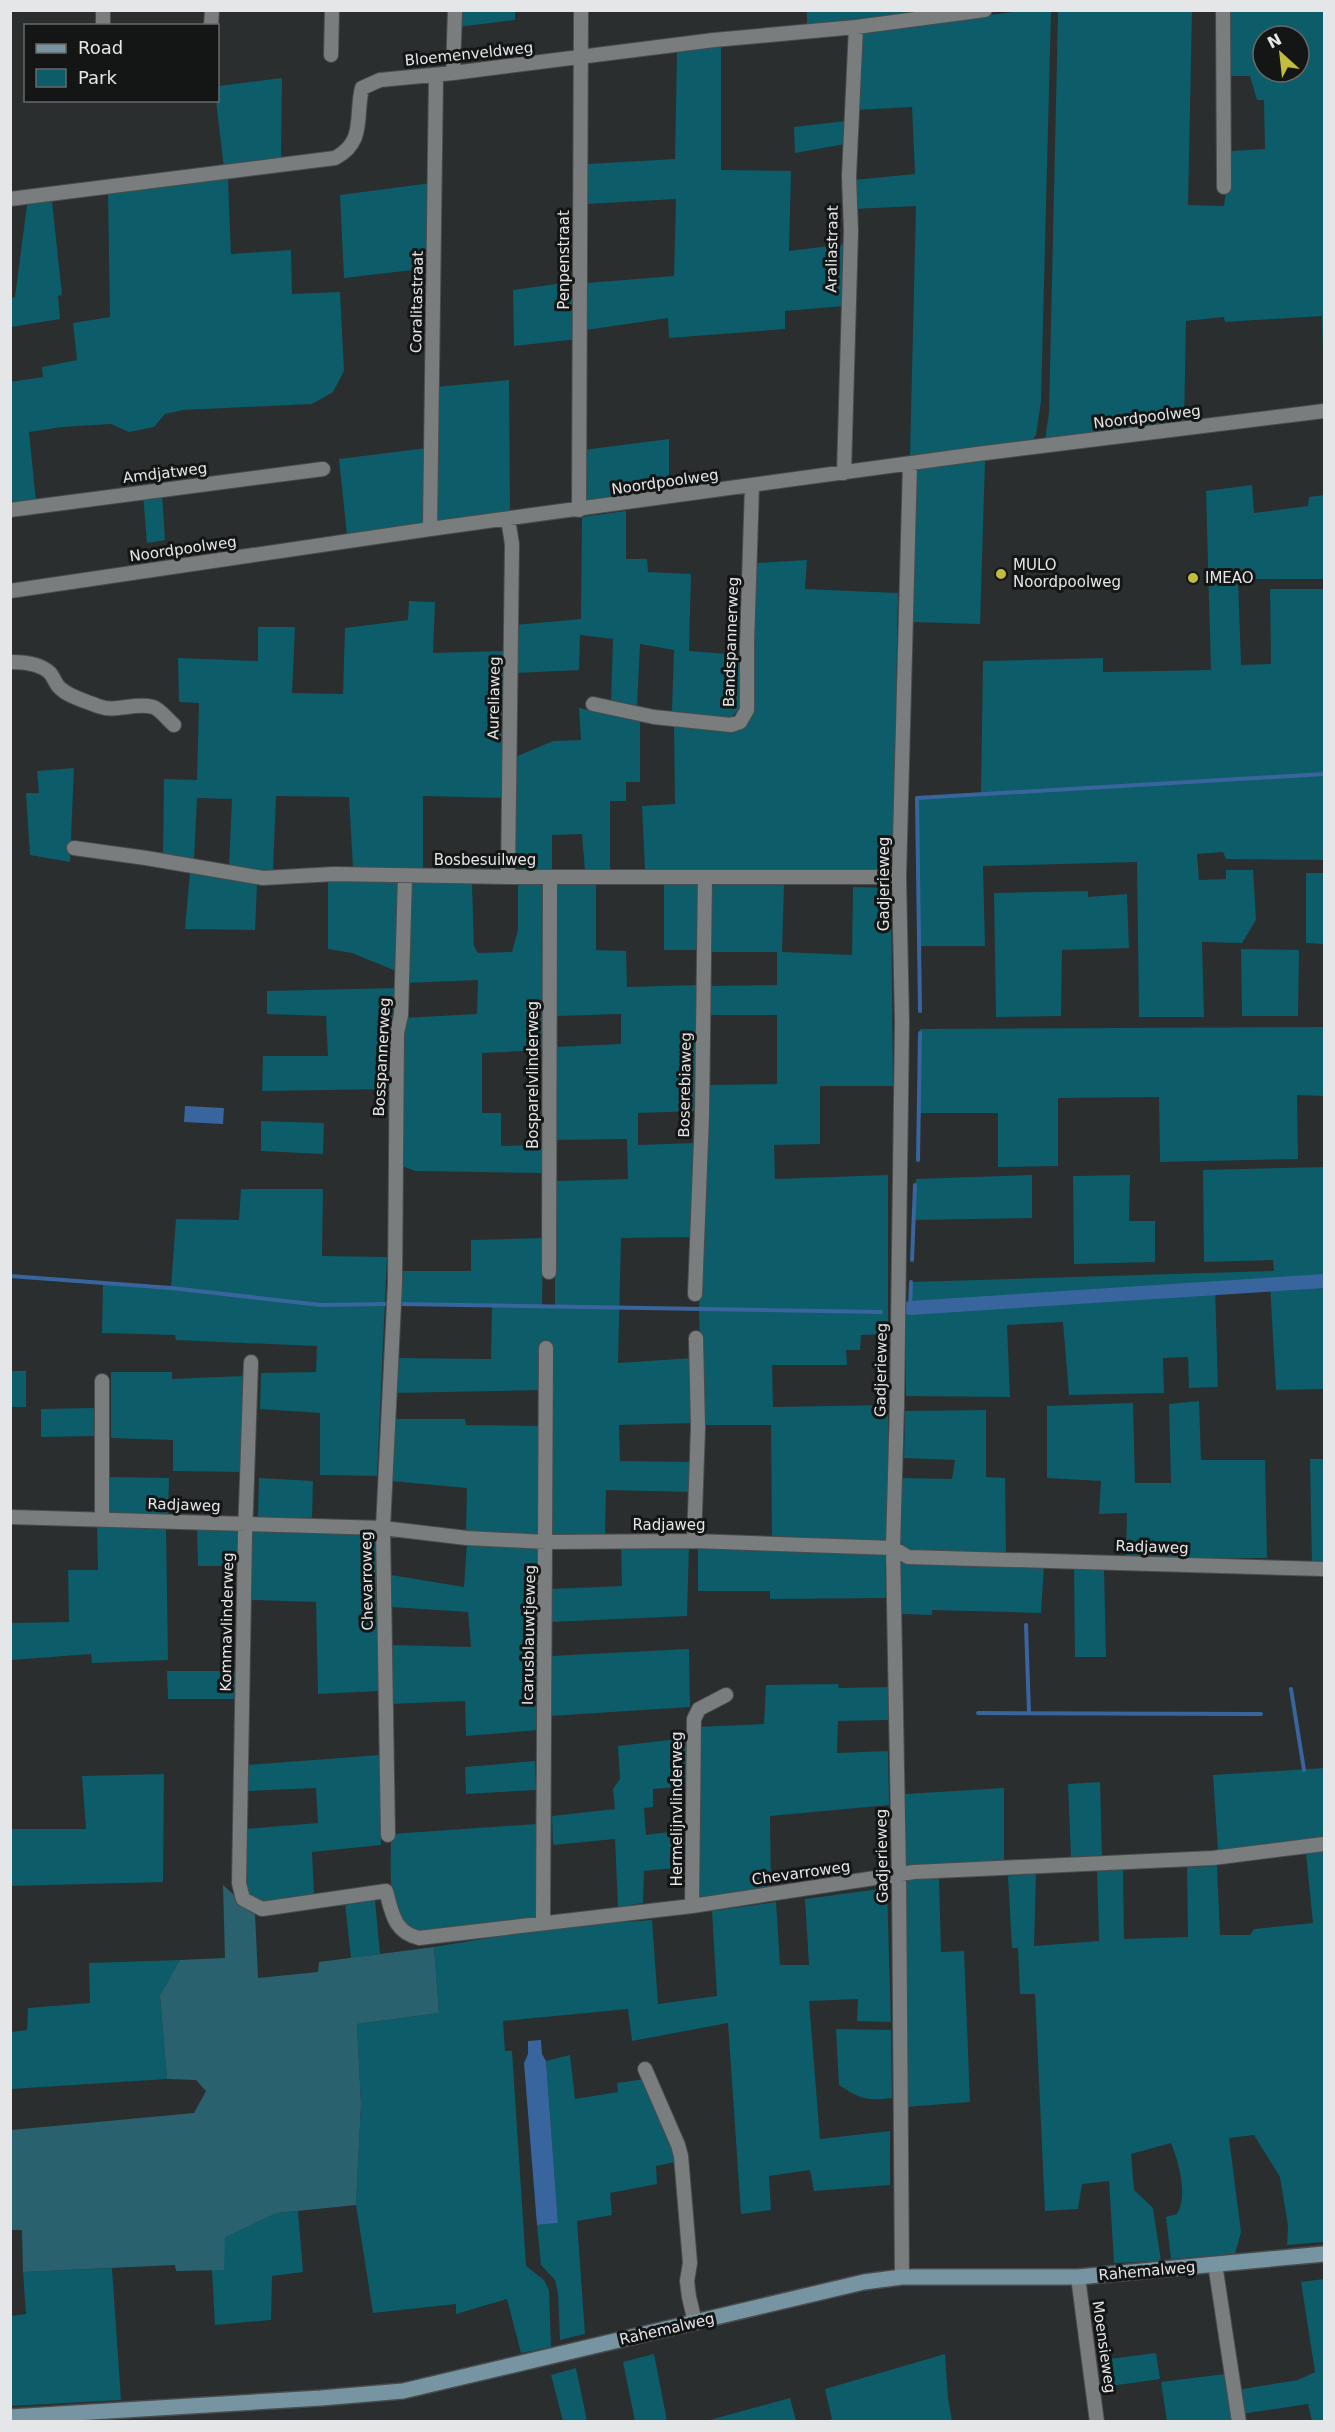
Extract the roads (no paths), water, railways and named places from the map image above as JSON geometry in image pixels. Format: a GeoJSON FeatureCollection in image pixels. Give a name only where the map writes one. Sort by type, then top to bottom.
{"type":"FeatureCollection","features":[{"type":"Feature","properties":{"kind":"street"},"geometry":{"type":"LineString","coordinates":[[331,55],[332,10]]}},
{"type":"Feature","properties":{"kind":"street"},"geometry":{"type":"LineString","coordinates":[[453,74],[455,10]]}},
{"type":"Feature","properties":{"kind":"street","name":"Penpenstraat"},"geometry":{"type":"LineString","coordinates":[[579,510],[581,10]]}},
{"type":"Feature","properties":{"kind":"street","name":"Bloemenveldweg"},"geometry":{"type":"LineString","coordinates":[[10,199],[335,158],[347,152],[358,131],[362,88],[380,80],[453,74],[714,40],[856,27],[986,10]]}},
{"type":"Feature","properties":{"kind":"street"},"geometry":{"type":"LineString","coordinates":[[1223,10],[1224,187]]}},
{"type":"Feature","properties":{"kind":"street","name":"Araliastraat"},"geometry":{"type":"LineString","coordinates":[[844,473],[851,231],[849,176],[856,27]]}},
{"type":"Feature","properties":{"kind":"street","name":"Coralitastraat"},"geometry":{"type":"LineString","coordinates":[[430,530],[436,75]]}},
{"type":"Feature","properties":{"kind":"street","name":"Noordpoolweg"},"geometry":{"type":"LineString","coordinates":[[10,591],[508,519],[1324,411]]}},
{"type":"Feature","properties":{"kind":"street","name":"Gadjerieweg"},"geometry":{"type":"LineString","coordinates":[[902,2277],[899,1876],[892,1548],[897,1404],[902,1022],[899,877],[910,464]]}},
{"type":"Feature","properties":{"kind":"street","name":"Amdjatweg"},"geometry":{"type":"LineString","coordinates":[[10,510],[323,470]]}},
{"type":"Feature","properties":{"kind":"street","name":"Bandspannerweg"},"geometry":{"type":"LineString","coordinates":[[593,704],[654,717],[731,725],[740,722],[747,710],[752,486]]}},
{"type":"Feature","properties":{"kind":"street","name":"Aureliaweg"},"geometry":{"type":"LineString","coordinates":[[508,519],[512,544],[508,877]]}},
{"type":"Feature","properties":{"kind":"street"},"geometry":{"type":"LineString","coordinates":[[10,662],[39,666],[50,673],[59,688],[99,706],[113,709],[132,706],[154,707],[174,725]]}},
{"type":"Feature","properties":{"kind":"street","name":"Bosbesuilweg"},"geometry":{"type":"LineString","coordinates":[[74,848],[263,878],[334,874],[405,877],[899,877]]}},
{"type":"Feature","properties":{"kind":"street","name":"Bosspannerweg"},"geometry":{"type":"LineString","coordinates":[[393,1327],[397,1033],[401,1015],[405,877]]}},
{"type":"Feature","properties":{"kind":"street","name":"Bosparelvlinderweg"},"geometry":{"type":"LineString","coordinates":[[549,1272],[550,877]]}},
{"type":"Feature","properties":{"kind":"street","name":"Boserebiaweg"},"geometry":{"type":"LineString","coordinates":[[694,1294],[702,1115],[705,877]]}},
{"type":"Feature","properties":{"kind":"street","name":"Chevarroweg"},"geometry":{"type":"LineString","coordinates":[[388,1835],[383,1528],[393,1327]]}},
{"type":"Feature","properties":{"kind":"street"},"geometry":{"type":"LineString","coordinates":[[694,1541],[698,1428],[696,1338]]}},
{"type":"Feature","properties":{"kind":"street","name":"Icarusblauwtjeweg"},"geometry":{"type":"LineString","coordinates":[[543,1922],[547,1542],[546,1348]]}},
{"type":"Feature","properties":{"kind":"street","name":"Kommavlinderweg"},"geometry":{"type":"LineString","coordinates":[[251,1362],[238,1883],[243,1899],[262,1908],[386,1891]]}},
{"type":"Feature","properties":{"kind":"street"},"geometry":{"type":"LineString","coordinates":[[102,1381],[102,1518]]}},
{"type":"Feature","properties":{"kind":"street","name":"Radjaweg"},"geometry":{"type":"LineString","coordinates":[[10,1517],[383,1528],[467,1538],[547,1542],[694,1541],[892,1548],[908,1557],[1324,1569]]}},
{"type":"Feature","properties":{"kind":"street","name":"Hermelijnvlinderweg"},"geometry":{"type":"LineString","coordinates":[[692,1906],[694,1719],[699,1709],[726,1695]]}},
{"type":"Feature","properties":{"kind":"street","name":"Chevarroweg"},"geometry":{"type":"LineString","coordinates":[[386,1891],[393,1920],[406,1935],[419,1938],[692,1906],[914,1872],[1213,1858],[1324,1844]]}},
{"type":"Feature","properties":{"kind":"street"},"geometry":{"type":"LineString","coordinates":[[645,2069],[681,2156],[690,2263],[688,2289],[694,2322]]}},
{"type":"Feature","properties":{"kind":"street","name":"Rahemalweg"},"geometry":{"type":"LineString","coordinates":[[10,2418],[403,2391],[864,2282],[902,2277],[1078,2277],[1324,2254]]}},
{"type":"Feature","properties":{"kind":"street"},"geometry":{"type":"LineString","coordinates":[[1215,2264],[1239,2421]]}},
{"type":"Feature","properties":{"kind":"street","name":"Moensieweg"},"geometry":{"type":"LineString","coordinates":[[1078,2277],[1097,2421]]}},
{"type":"Feature","properties":{"kind":"waterway"},"geometry":{"type":"LineString","coordinates":[[920,1011],[917,798],[1324,774]]}},
{"type":"Feature","properties":{"kind":"waterway"},"geometry":{"type":"LineString","coordinates":[[918,1160],[920,1033]]}},
{"type":"Feature","properties":{"kind":"waterway"},"geometry":{"type":"LineString","coordinates":[[912,1260],[915,1185]]}},
{"type":"Feature","properties":{"kind":"waterway"},"geometry":{"type":"LineString","coordinates":[[10,1276],[171,1288],[321,1305],[386,1304]]}},
{"type":"Feature","properties":{"kind":"waterway"},"geometry":{"type":"LineString","coordinates":[[910,1308],[1324,1281]]}},
{"type":"Feature","properties":{"kind":"waterway"},"geometry":{"type":"LineString","coordinates":[[910,1308],[911,1282]]}},
{"type":"Feature","properties":{"kind":"waterway"},"geometry":{"type":"LineString","coordinates":[[401,1304],[881,1312]]}},
{"type":"Feature","properties":{"kind":"waterway"},"geometry":{"type":"LineString","coordinates":[[1026,1625],[1029,1713]]}},
{"type":"Feature","properties":{"kind":"waterway"},"geometry":{"type":"LineString","coordinates":[[1291,1689],[1304,1770]]}},
{"type":"Feature","properties":{"kind":"waterway"},"geometry":{"type":"LineString","coordinates":[[978,1713],[1261,1714]]}},
{"type":"Feature","properties":{"kind":"place","name":"MULO Noordpoolweg"},"geometry":{"type":"Point","coordinates":[1001,574]}},
{"type":"Feature","properties":{"kind":"place","name":"IMEAO"},"geometry":{"type":"Point","coordinates":[1193,578]}}]}
